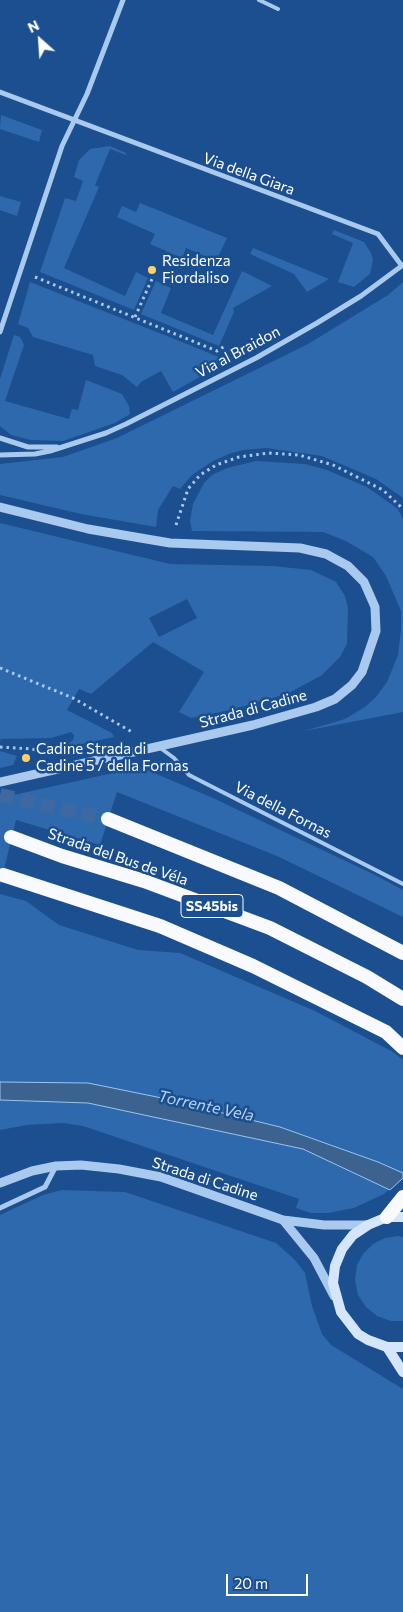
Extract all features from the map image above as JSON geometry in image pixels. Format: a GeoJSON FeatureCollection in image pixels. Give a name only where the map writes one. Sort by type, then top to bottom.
{"type":"FeatureCollection","features":[{"type":"Feature","properties":{"kind":"highway","name":"Strada del Bus de Véla"},"geometry":{"type":"LineString","coordinates":[[108,819],[279,888],[403,952]]}},
{"type":"Feature","properties":{"kind":"highway","name":"Strada del Bus de Véla"},"geometry":{"type":"LineString","coordinates":[[12,837],[62,856],[144,881],[270,928],[367,977],[403,999]]}},
{"type":"Feature","properties":{"kind":"highway"},"geometry":{"type":"LineString","coordinates":[[3,875],[160,926],[253,966],[386,1032],[403,1048]]}},
{"type":"Feature","properties":{"kind":"highway"},"geometry":{"type":"LineString","coordinates":[[387,1217],[403,1197]]}},
{"type":"Feature","properties":{"kind":"main road"},"geometry":{"type":"LineString","coordinates":[[403,1217],[387,1217],[368,1224],[353,1236],[342,1250],[335,1266],[333,1283],[340,1312],[358,1334],[368,1340],[387,1346],[403,1347]]}},
{"type":"Feature","properties":{"kind":"main road"},"geometry":{"type":"LineString","coordinates":[[387,1346],[403,1372]]}},
{"type":"Feature","properties":{"kind":"street"},"geometry":{"type":"LineString","coordinates":[[0,332],[60,154],[87,94],[123,0]]}},
{"type":"Feature","properties":{"kind":"street","name":"Via della Giara"},"geometry":{"type":"LineString","coordinates":[[0,92],[202,170],[378,234],[402,266]]}},
{"type":"Feature","properties":{"kind":"street","name":"Via al Braidon"},"geometry":{"type":"LineString","coordinates":[[0,455],[35,454],[75,444],[126,424],[256,358],[361,296],[402,266]]}},
{"type":"Feature","properties":{"kind":"street","name":"Via al Braidon"},"geometry":{"type":"LineString","coordinates":[[0,438],[28,447],[75,444]]}},
{"type":"Feature","properties":{"kind":"street","name":"Strada di Cadine"},"geometry":{"type":"LineString","coordinates":[[0,508],[88,530],[170,543],[300,548],[326,554],[348,566],[364,582],[375,607],[376,631],[362,672],[352,685],[335,699],[289,716],[0,782]]}},
{"type":"Feature","properties":{"kind":"street"},"geometry":{"type":"LineString","coordinates":[[0,1208],[45,1187],[56,1166]]}},
{"type":"Feature","properties":{"kind":"street","name":"Strada di Cadine"},"geometry":{"type":"LineString","coordinates":[[0,1183],[32,1171],[56,1166],[100,1167],[161,1177],[283,1220],[324,1225],[368,1224]]}},
{"type":"Feature","properties":{"kind":"street"},"geometry":{"type":"LineString","coordinates":[[283,1220],[314,1258],[336,1299]]}},
{"type":"Feature","properties":{"kind":"lane"},"geometry":{"type":"LineString","coordinates":[[259,0],[278,9]]}},
{"type":"Feature","properties":{"kind":"lane","name":"Via della Fornas"},"geometry":{"type":"LineString","coordinates":[[159,747],[189,775],[403,884]]}},
{"type":"Feature","properties":{"kind":"path"},"geometry":{"type":"LineString","coordinates":[[38,278],[217,351],[225,346]]}},
{"type":"Feature","properties":{"kind":"path"},"geometry":{"type":"LineString","coordinates":[[135,318],[152,279]]}},
{"type":"Feature","properties":{"kind":"path"},"geometry":{"type":"LineString","coordinates":[[170,543],[188,489],[200,475],[216,465],[239,457],[269,453],[299,455],[333,464],[383,490],[403,509]]}},
{"type":"Feature","properties":{"kind":"path"},"geometry":{"type":"LineString","coordinates":[[0,668],[73,698],[159,747]]}},
{"type":"Feature","properties":{"kind":"path"},"geometry":{"type":"LineString","coordinates":[[0,747],[40,751],[46,772]]}},
{"type":"Feature","properties":{"kind":"shaded area"},"geometry":{"type":"Polygon","coordinates":[[[1,115],[42,130],[39,142],[0,129],[1,115]]]}},
{"type":"Feature","properties":{"kind":"shaded area"},"geometry":{"type":"Polygon","coordinates":[[[110,146],[126,153],[126,155],[110,149],[95,185],[99,187],[64,268],[125,296],[136,272],[148,278],[134,310],[40,272],[65,198],[76,201],[83,181],[74,177],[79,160],[90,149],[110,146]]]}},
{"type":"Feature","properties":{"kind":"shaded area"},"geometry":{"type":"Polygon","coordinates":[[[0,196],[21,202],[17,216],[0,210],[0,196]]]}},
{"type":"Feature","properties":{"kind":"shaded area"},"geometry":{"type":"Polygon","coordinates":[[[140,203],[227,238],[216,261],[186,248],[182,258],[150,244],[155,234],[117,217],[122,206],[136,212],[140,203]]]}},
{"type":"Feature","properties":{"kind":"shaded area"},"geometry":{"type":"Polygon","coordinates":[[[334,230],[364,242],[371,253],[373,260],[370,274],[354,287],[338,282],[353,243],[332,234],[334,230]]]}},
{"type":"Feature","properties":{"kind":"shaded area"},"geometry":{"type":"Polygon","coordinates":[[[253,248],[329,279],[307,292],[294,274],[250,254],[253,248]]]}},
{"type":"Feature","properties":{"kind":"shaded area"},"geometry":{"type":"Polygon","coordinates":[[[242,271],[272,286],[233,308],[234,312],[219,346],[141,314],[156,281],[171,288],[161,313],[213,335],[242,271]]]}},
{"type":"Feature","properties":{"kind":"shaded area"},"geometry":{"type":"Polygon","coordinates":[[[30,282],[228,361],[173,392],[161,371],[141,382],[137,387],[122,375],[95,366],[93,355],[33,337],[28,328],[18,324],[30,282]]]}},
{"type":"Feature","properties":{"kind":"shaded area"},"geometry":{"type":"Polygon","coordinates":[[[403,282],[403,498],[376,479],[322,456],[266,448],[243,450],[229,454],[213,461],[192,475],[180,489],[173,486],[158,510],[156,527],[81,514],[0,495],[0,464],[63,457],[117,438],[308,344],[388,295],[403,282]]]}},
{"type":"Feature","properties":{"kind":"shaded area"},"geometry":{"type":"Polygon","coordinates":[[[14,335],[20,337],[24,345],[5,401],[69,419],[72,409],[78,410],[86,380],[122,394],[129,406],[130,414],[115,423],[63,441],[31,440],[11,435],[0,426],[0,379],[14,335]]]}},
{"type":"Feature","properties":{"kind":"shaded area"},"geometry":{"type":"Polygon","coordinates":[[[256,461],[305,464],[327,470],[367,487],[398,509],[403,519],[403,712],[304,731],[345,719],[365,707],[376,697],[387,682],[398,655],[401,611],[386,576],[373,557],[346,541],[323,532],[192,531],[190,521],[193,504],[204,483],[212,475],[227,468],[256,461]]]}},
{"type":"Feature","properties":{"kind":"shaded area"},"geometry":{"type":"Polygon","coordinates":[[[0,523],[170,564],[273,566],[311,570],[336,582],[345,596],[348,608],[347,644],[340,657],[322,675],[287,694],[230,710],[191,718],[179,712],[204,672],[153,642],[91,694],[79,689],[67,710],[112,733],[114,737],[63,748],[73,740],[74,735],[71,732],[51,738],[1,739],[0,741],[0,523]],[[187,599],[149,618],[159,637],[197,618],[187,599]]]}},
{"type":"Feature","properties":{"kind":"shaded area"},"geometry":{"type":"Polygon","coordinates":[[[0,751],[17,756],[13,765],[0,768],[0,751]]]}},
{"type":"Feature","properties":{"kind":"shaded area"},"geometry":{"type":"Polygon","coordinates":[[[140,767],[213,798],[403,890],[403,917],[277,856],[117,792],[100,845],[16,820],[0,886],[0,798],[140,767]]]}},
{"type":"Feature","properties":{"kind":"shaded area"},"geometry":{"type":"Polygon","coordinates":[[[0,894],[26,901],[59,925],[138,950],[180,953],[315,1011],[393,1052],[403,1060],[403,1178],[384,1194],[354,1208],[328,1213],[311,1213],[296,1208],[299,1199],[83,1126],[63,1123],[27,1125],[0,1130],[0,894]]]}},
{"type":"Feature","properties":{"kind":"shaded area"},"geometry":{"type":"Polygon","coordinates":[[[0,1082],[88,1083],[157,1097],[280,1127],[378,1162],[403,1173],[403,1178],[390,1190],[303,1149],[88,1103],[0,1100],[0,1082]]]}},
{"type":"Feature","properties":{"kind":"shaded area"},"geometry":{"type":"Polygon","coordinates":[[[62,1190],[125,1192],[276,1243],[295,1260],[305,1273],[312,1306],[322,1334],[331,1345],[403,1389],[403,1612],[0,1612],[0,1215],[43,1195],[62,1190]]]}},
{"type":"Feature","properties":{"kind":"shaded area"},"geometry":{"type":"Polygon","coordinates":[[[403,1237],[403,1321],[391,1321],[377,1316],[366,1307],[358,1295],[355,1280],[357,1265],[363,1254],[373,1244],[385,1238],[403,1237]]]}},
{"type":"Feature","properties":{"kind":"tunnel"},"geometry":{"type":"LineString","coordinates":[[0,795],[108,819]]}},
{"type":"Feature","properties":{"kind":"place","name":"Residenza Fiordaliso"},"geometry":{"type":"Point","coordinates":[152,270]}},
{"type":"Feature","properties":{"kind":"place","name":"Cadine Strada di Cadine 5 / della Fornas"},"geometry":{"type":"Point","coordinates":[26,758]}},
{"type":"Feature","properties":{"kind":"water label","name":"Torrente Vela"},"geometry":{"type":"Point","coordinates":[206,1106]}}]}
